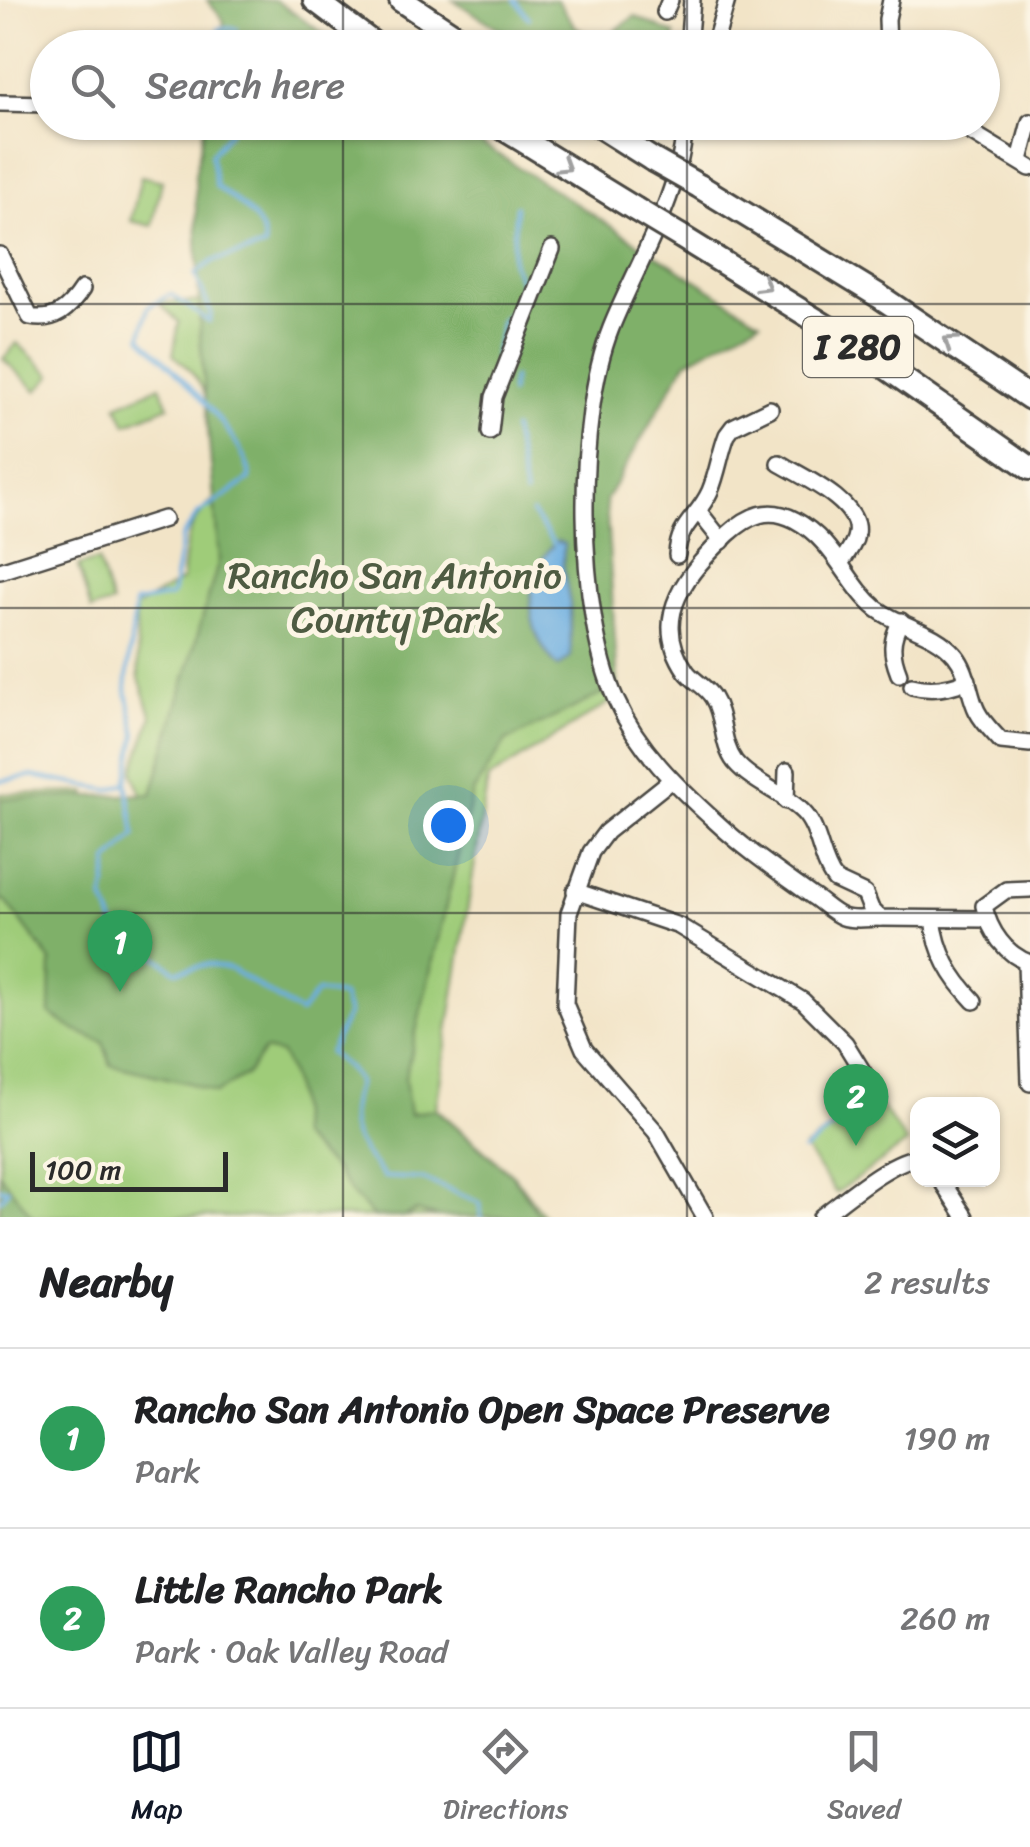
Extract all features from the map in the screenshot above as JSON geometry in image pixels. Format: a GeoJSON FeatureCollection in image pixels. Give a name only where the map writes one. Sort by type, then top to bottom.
{"type":"FeatureCollection","features":[{"type":"Feature","properties":{"kind":"highway"},"geometry":{"type":"LineString","coordinates":[[316,0],[355,30]]}},
{"type":"Feature","properties":{"kind":"highway"},"geometry":{"type":"LineString","coordinates":[[402,0],[446,30]]}},
{"type":"Feature","properties":{"kind":"highway","name":"I 280"},"geometry":{"type":"LineString","coordinates":[[522,140],[844,337],[1030,468]]}},
{"type":"Feature","properties":{"kind":"highway","name":"I 280"},"geometry":{"type":"LineString","coordinates":[[621,140],[893,305],[1030,398]]}},
{"type":"Feature","properties":{"kind":"street"},"geometry":{"type":"LineString","coordinates":[[690,30],[692,0]]}},
{"type":"Feature","properties":{"kind":"street"},"geometry":{"type":"LineString","coordinates":[[719,30],[727,0]]}},
{"type":"Feature","properties":{"kind":"street"},"geometry":{"type":"LineString","coordinates":[[887,30],[891,0]]}},
{"type":"Feature","properties":{"kind":"street"},"geometry":{"type":"LineString","coordinates":[[0,104],[30,104]]}},
{"type":"Feature","properties":{"kind":"street"},"geometry":{"type":"LineString","coordinates":[[984,140],[1025,164],[1030,122]]}},
{"type":"Feature","properties":{"kind":"street"},"geometry":{"type":"LineString","coordinates":[[684,140],[652,242],[611,329],[600,362],[591,421],[587,491],[589,584],[605,669],[625,718],[670,781],[746,850],[845,919],[986,919]]}},
{"type":"Feature","properties":{"kind":"street"},"geometry":{"type":"LineString","coordinates":[[490,432],[494,397],[552,249]]}},
{"type":"Feature","properties":{"kind":"street"},"geometry":{"type":"LineString","coordinates":[[0,255],[30,316],[46,318],[64,311],[82,289]]}},
{"type":"Feature","properties":{"kind":"street"},"geometry":{"type":"LineString","coordinates":[[677,555],[681,530],[699,512],[724,461],[727,434],[732,427],[752,424],[770,409]]}},
{"type":"Feature","properties":{"kind":"street"},"geometry":{"type":"LineString","coordinates":[[784,470],[848,508],[857,528],[856,538],[842,562]]}},
{"type":"Feature","properties":{"kind":"street"},"geometry":{"type":"LineString","coordinates":[[699,512],[722,540]]}},
{"type":"Feature","properties":{"kind":"street"},"geometry":{"type":"LineString","coordinates":[[880,918],[865,894],[835,880],[807,817],[736,763],[713,697],[688,674],[674,644],[672,620],[685,579],[750,517],[776,512],[810,530],[842,562],[864,597],[878,610],[952,652],[968,680],[978,713],[1001,741],[1030,744]]}},
{"type":"Feature","properties":{"kind":"street"},"geometry":{"type":"LineString","coordinates":[[0,571],[164,519]]}},
{"type":"Feature","properties":{"kind":"street"},"geometry":{"type":"LineString","coordinates":[[899,674],[892,637],[901,621]]}},
{"type":"Feature","properties":{"kind":"street"},"geometry":{"type":"LineString","coordinates":[[912,686],[954,686],[968,680]]}},
{"type":"Feature","properties":{"kind":"street"},"geometry":{"type":"LineString","coordinates":[[786,801],[787,771]]}},
{"type":"Feature","properties":{"kind":"street"},"geometry":{"type":"LineString","coordinates":[[670,781],[598,841],[575,890],[566,938],[565,1004],[584,1049],[656,1132],[704,1217]]}},
{"type":"Feature","properties":{"kind":"street"},"geometry":{"type":"LineString","coordinates":[[1030,889],[1006,890],[984,906],[986,919],[1002,944],[1028,963],[1030,1084]]}},
{"type":"Feature","properties":{"kind":"street"},"geometry":{"type":"LineString","coordinates":[[575,890],[679,926],[803,1001],[845,1043],[869,1082]]}},
{"type":"Feature","properties":{"kind":"street"},"geometry":{"type":"LineString","coordinates":[[933,918],[936,944],[954,980],[974,1002]]}},
{"type":"Feature","properties":{"kind":"street"},"geometry":{"type":"LineString","coordinates":[[820,1217],[892,1165],[910,1158]]}},
{"type":"Feature","properties":{"kind":"street"},"geometry":{"type":"LineString","coordinates":[[946,1187],[965,1217]]}},
{"type":"Feature","properties":{"kind":"green space"},"geometry":{"type":"Polygon","coordinates":[[[207,0],[275,0],[318,30],[222,30],[224,21],[207,0]]]}},
{"type":"Feature","properties":{"kind":"green space"},"geometry":{"type":"Polygon","coordinates":[[[453,0],[557,0],[581,30],[501,30],[453,0]]]}},
{"type":"Feature","properties":{"kind":"green space"},"geometry":{"type":"Polygon","coordinates":[[[635,16],[665,30],[616,30],[635,16]]]}},
{"type":"Feature","properties":{"kind":"green space","name":"Rancho San Antonio County Park"},"geometry":{"type":"Polygon","coordinates":[[[202,140],[476,140],[760,321],[686,362],[606,500],[618,686],[506,741],[473,792],[405,1078],[410,1114],[435,1109],[513,1176],[540,1217],[438,1217],[416,1211],[403,1217],[374,1217],[336,1171],[299,1137],[295,1094],[281,1054],[264,1050],[247,1074],[216,1093],[111,1065],[103,1042],[50,1014],[51,961],[5,900],[0,900],[0,799],[152,794],[219,560],[200,335],[195,175],[202,140]]]}},
{"type":"Feature","properties":{"kind":"green space"},"geometry":{"type":"Polygon","coordinates":[[[141,176],[162,181],[152,226],[131,221],[141,176]]]}},
{"type":"Feature","properties":{"kind":"green space","name":"Rancho San Antonio County Park"},"geometry":{"type":"Polygon","coordinates":[[[215,301],[593,335],[615,699],[488,779],[436,1108],[515,1177],[545,1217],[0,1217],[0,794],[86,792],[101,856],[143,797],[133,772],[152,717],[139,678],[135,608],[182,580],[191,530],[204,510],[225,491],[206,399],[187,367],[173,355],[179,322],[159,303],[215,301]]]}},
{"type":"Feature","properties":{"kind":"green space"},"geometry":{"type":"Polygon","coordinates":[[[17,343],[52,375],[37,391],[3,359],[17,343]]]}},
{"type":"Feature","properties":{"kind":"green space"},"geometry":{"type":"Polygon","coordinates":[[[160,386],[169,406],[126,424],[117,405],[160,386]]]}},
{"type":"Feature","properties":{"kind":"green space"},"geometry":{"type":"Polygon","coordinates":[[[98,560],[112,604],[91,610],[78,566],[98,560]]]}},
{"type":"Feature","properties":{"kind":"green space"},"geometry":{"type":"Polygon","coordinates":[[[875,1098],[907,1143],[836,1193],[804,1148],[875,1098]]]}},
{"type":"Feature","properties":{"kind":"green space"},"geometry":{"type":"Polygon","coordinates":[[[0,1174],[33,1217],[0,1217],[0,1174]]]}},
{"type":"Feature","properties":{"kind":"water"},"geometry":{"type":"Polygon","coordinates":[[[557,541],[564,544],[571,657],[558,667],[538,637],[531,604],[537,571],[557,541]]]}},
{"type":"Feature","properties":{"kind":"waterway"},"geometry":{"type":"LineString","coordinates":[[515,0],[529,18]]}},
{"type":"Feature","properties":{"kind":"waterway"},"geometry":{"type":"LineString","coordinates":[[219,30],[237,29]]}},
{"type":"Feature","properties":{"kind":"waterway"},"geometry":{"type":"LineString","coordinates":[[223,140],[211,155],[216,186],[255,219],[265,247],[213,261],[195,274],[211,313],[209,322],[171,294],[148,307],[141,337],[223,424],[237,444],[250,479],[198,514],[182,537],[172,596],[135,603],[126,688],[136,734],[127,783],[135,835],[109,861],[104,899],[119,937],[176,971],[209,964],[231,969],[300,1013],[317,992],[342,996],[348,1014],[329,1053],[358,1082],[351,1112],[358,1144],[384,1177],[423,1179],[480,1203],[481,1217]]}},
{"type":"Feature","properties":{"kind":"waterway"},"geometry":{"type":"LineString","coordinates":[[495,356],[501,321],[516,308],[522,286],[512,262],[516,206]]}},
{"type":"Feature","properties":{"kind":"waterway"},"geometry":{"type":"LineString","coordinates":[[510,394],[513,378]]}},
{"type":"Feature","properties":{"kind":"waterway"},"geometry":{"type":"LineString","coordinates":[[513,429],[525,495]]}},
{"type":"Feature","properties":{"kind":"waterway"},"geometry":{"type":"LineString","coordinates":[[532,513],[554,544]]}},
{"type":"Feature","properties":{"kind":"waterway"},"geometry":{"type":"LineString","coordinates":[[0,781],[32,776],[110,790],[127,783]]}},
{"type":"Feature","properties":{"kind":"waterway"},"geometry":{"type":"LineString","coordinates":[[803,1151],[866,1102]]}},
{"type":"Feature","properties":{"kind":"waterway"},"geometry":{"type":"LineString","coordinates":[[0,1188],[8,1190],[0,1200]]}},
{"type":"Feature","properties":{"kind":"place","name":"Rancho San Antonio Open Space Preserve"},"geometry":{"type":"Point","coordinates":[120,992]}},
{"type":"Feature","properties":{"kind":"place","name":"Little Rancho Park"},"geometry":{"type":"Point","coordinates":[856,1146]}}]}
